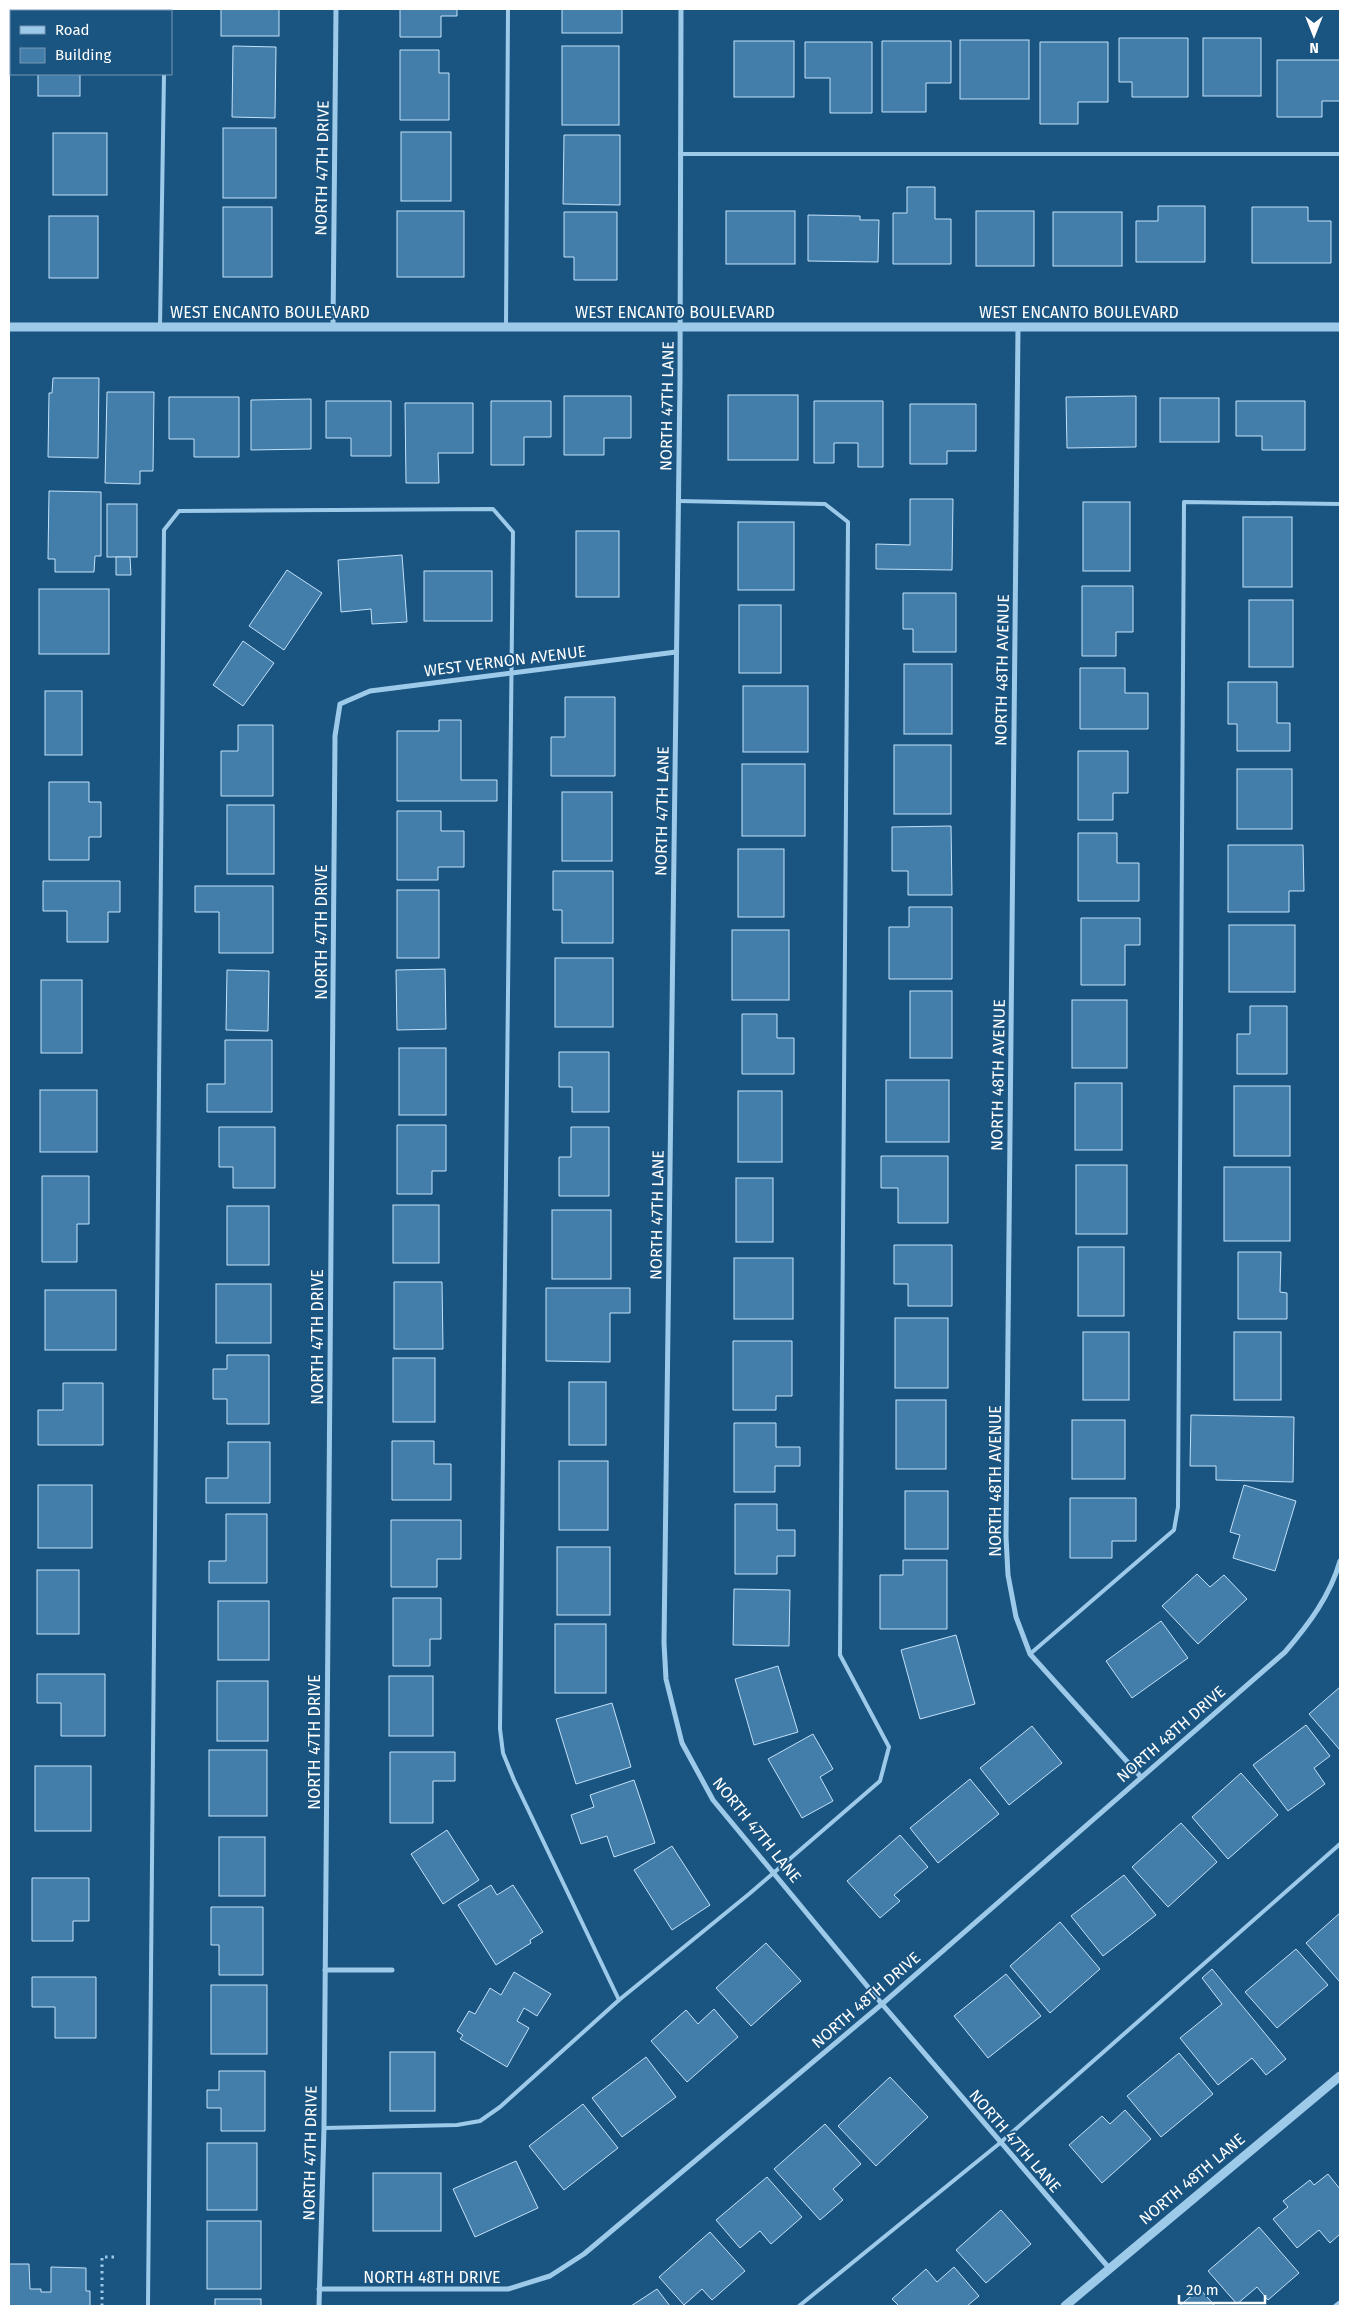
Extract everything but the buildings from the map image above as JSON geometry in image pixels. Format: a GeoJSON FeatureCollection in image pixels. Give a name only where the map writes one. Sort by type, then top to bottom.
{"type":"FeatureCollection","features":[{"type":"Feature","properties":{"kind":"street","name":"NORTH 47TH DRIVE"},"geometry":{"type":"LineString","coordinates":[[333,327],[336,9]]}},
{"type":"Feature","properties":{"kind":"street","name":"NORTH 47TH LANE"},"geometry":{"type":"LineString","coordinates":[[681,9],[680,327],[664,1643],[666,1679],[682,1743],[713,1800],[882,2004],[1109,2268]]}},
{"type":"Feature","properties":{"kind":"street","name":"WEST ENCANTO BOULEVARD"},"geometry":{"type":"LineString","coordinates":[[9,327],[1340,327]]}},
{"type":"Feature","properties":{"kind":"street","name":"NORTH 48TH AVENUE"},"geometry":{"type":"LineString","coordinates":[[1018,328],[1006,1537],[1008,1575],[1016,1617],[1030,1654],[1141,1777]]}},
{"type":"Feature","properties":{"kind":"street","name":"WEST VERNON AVENUE"},"geometry":{"type":"LineString","coordinates":[[340,704],[370,691],[676,652]]}},
{"type":"Feature","properties":{"kind":"street","name":"NORTH 47TH DRIVE"},"geometry":{"type":"LineString","coordinates":[[319,2306],[324,2128],[334,736],[340,704]]}},
{"type":"Feature","properties":{"kind":"street","name":"NORTH 48TH DRIVE"},"geometry":{"type":"LineString","coordinates":[[319,2290],[508,2289],[550,2276],[584,2254],[882,2004],[1285,1652],[1308,1625],[1334,1582],[1340,1560]]}},
{"type":"Feature","properties":{"kind":"street"},"geometry":{"type":"LineString","coordinates":[[325,1970],[392,1970]]}},
{"type":"Feature","properties":{"kind":"street","name":"NORTH 48TH LANE"},"geometry":{"type":"LineString","coordinates":[[1065,2306],[1340,2076]]}},
{"type":"Feature","properties":{"kind":"lane"},"geometry":{"type":"LineString","coordinates":[[506,327],[508,9]]}},
{"type":"Feature","properties":{"kind":"lane"},"geometry":{"type":"LineString","coordinates":[[160,327],[164,75]]}},
{"type":"Feature","properties":{"kind":"lane"},"geometry":{"type":"LineString","coordinates":[[680,154],[1340,154]]}},
{"type":"Feature","properties":{"kind":"lane"},"geometry":{"type":"LineString","coordinates":[[324,2128],[457,2125],[480,2121],[500,2107],[619,2000],[774,1872],[880,1781],[889,1747],[851,1672],[840,1655],[848,522],[825,504],[678,501]]}},
{"type":"Feature","properties":{"kind":"lane"},"geometry":{"type":"LineString","coordinates":[[1030,1654],[1174,1530],[1178,1507],[1184,502],[1340,504]]}},
{"type":"Feature","properties":{"kind":"lane"},"geometry":{"type":"LineString","coordinates":[[148,2306],[164,530],[179,511],[493,509],[512,532],[500,1729],[502,1753],[619,2000]]}},
{"type":"Feature","properties":{"kind":"lane"},"geometry":{"type":"LineString","coordinates":[[799,2306],[1000,2143],[1340,1844]]}},
{"type":"Feature","properties":{"kind":"lane"},"geometry":{"type":"LineString","coordinates":[[1335,2306],[1340,2302]]}},
{"type":"Feature","properties":{"kind":"path"},"geometry":{"type":"LineString","coordinates":[[102,2306],[102,2256],[118,2257]]}}]}
